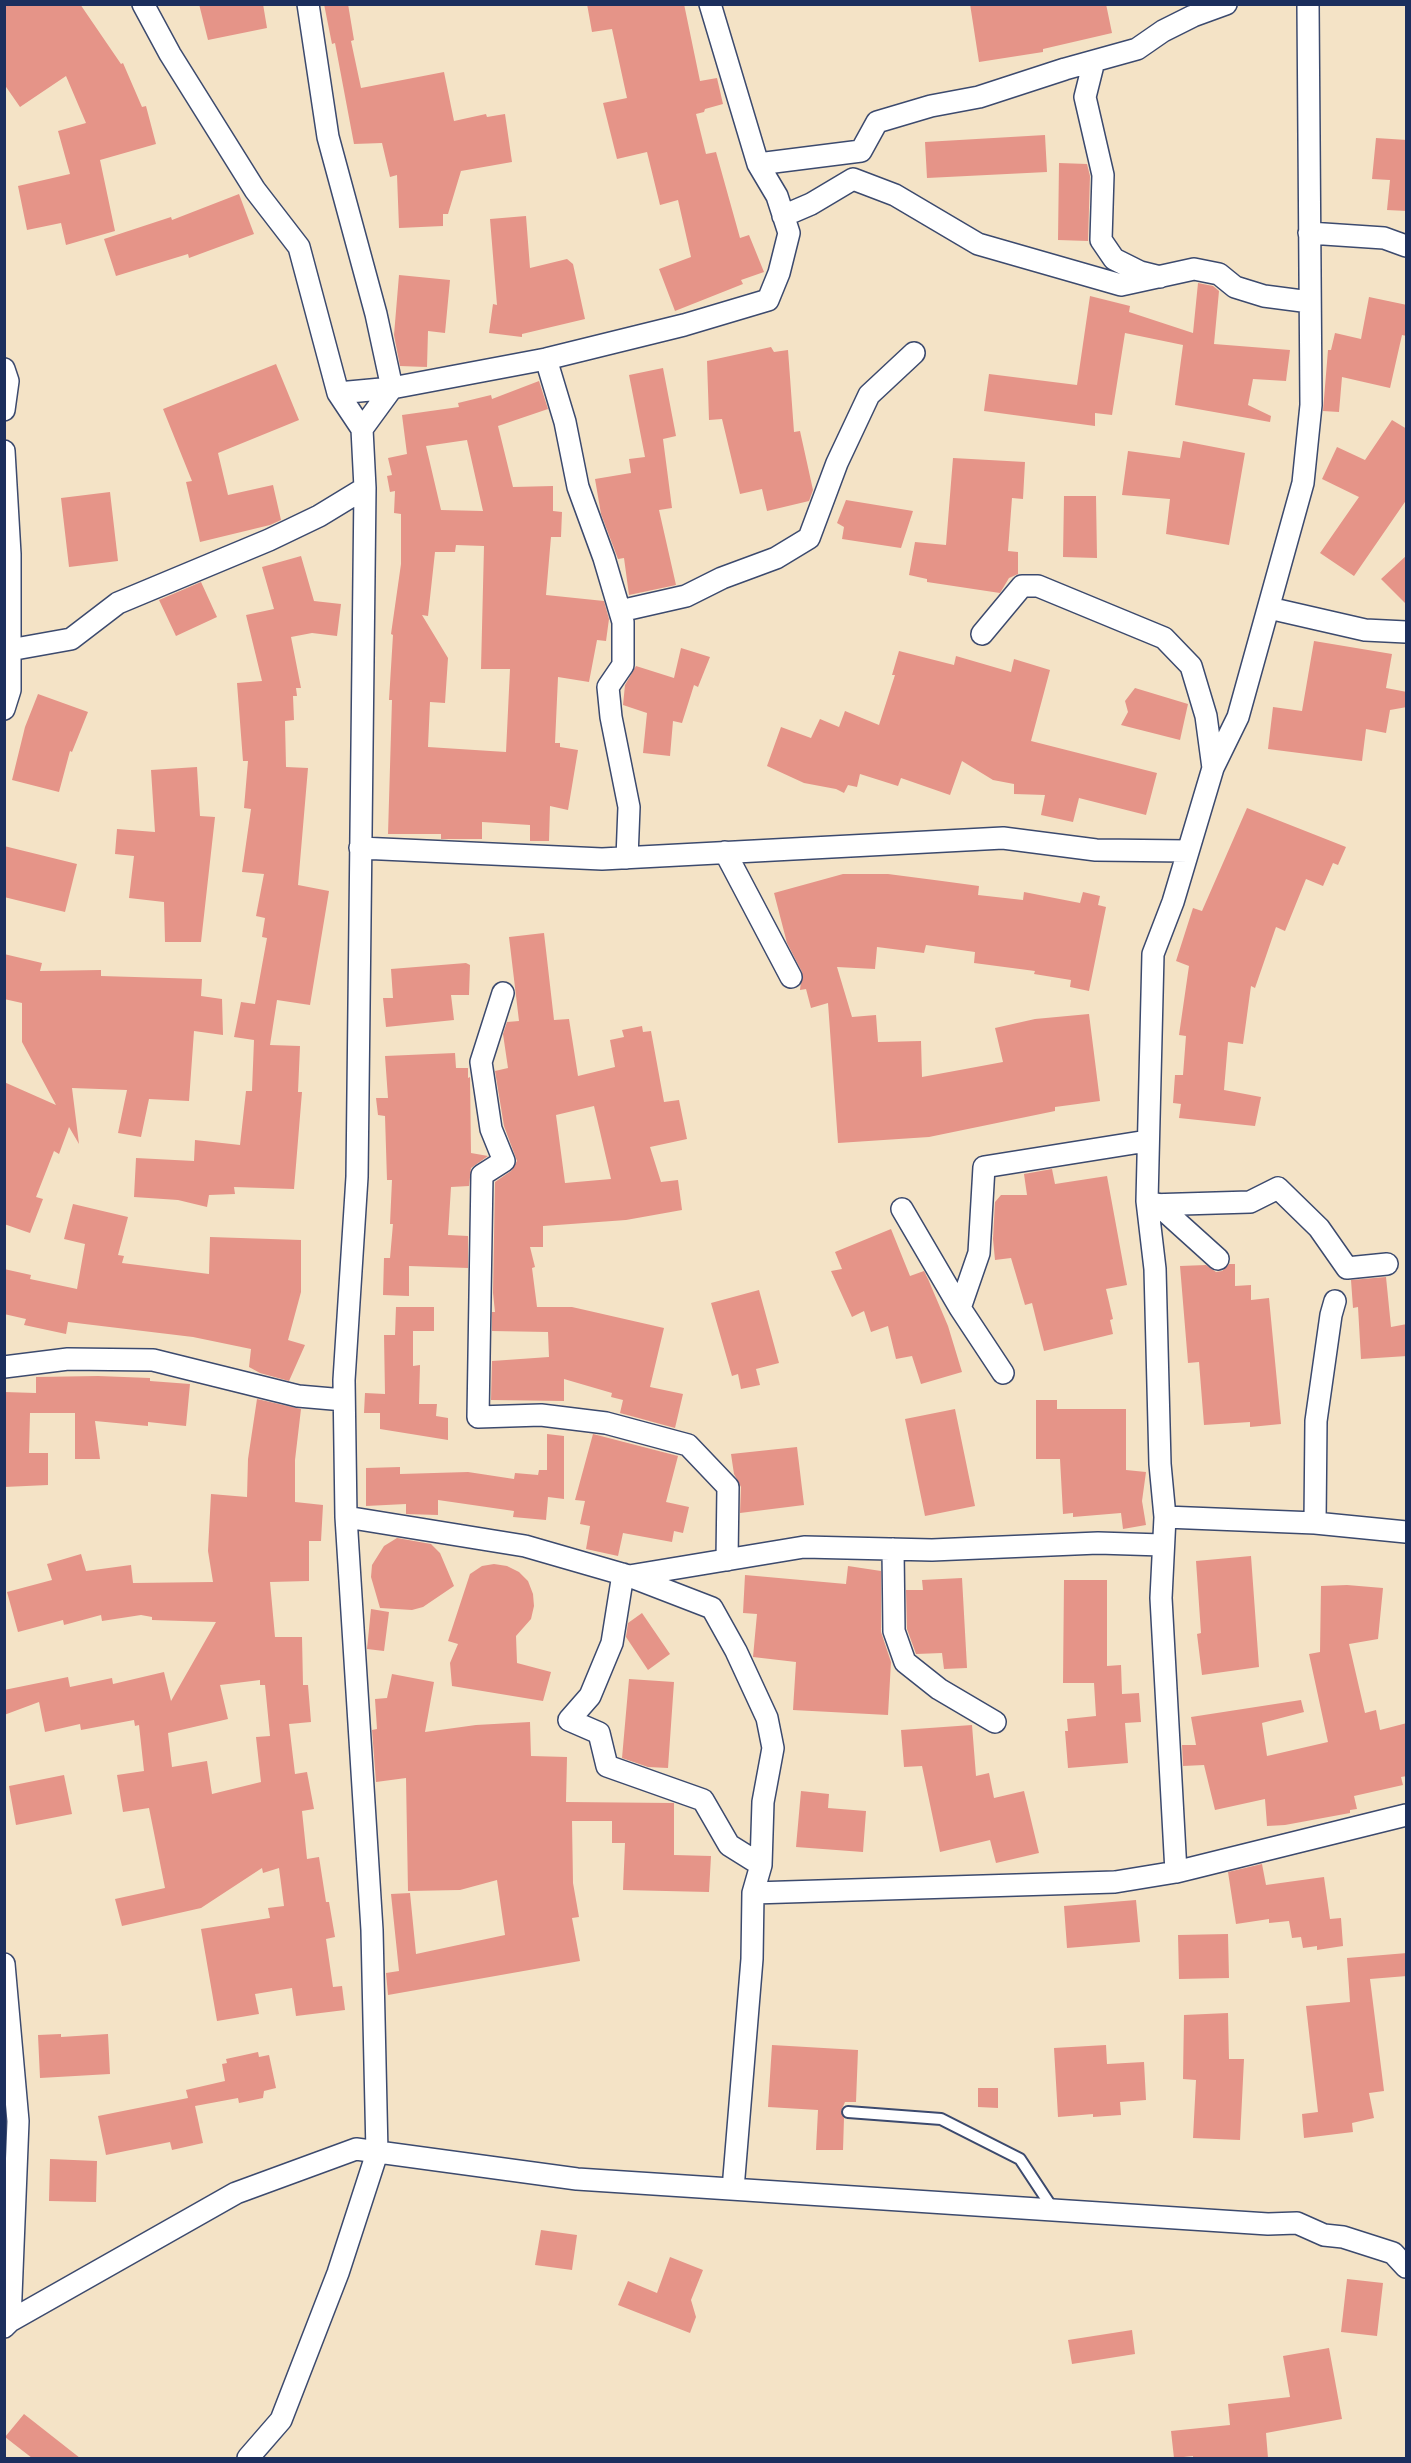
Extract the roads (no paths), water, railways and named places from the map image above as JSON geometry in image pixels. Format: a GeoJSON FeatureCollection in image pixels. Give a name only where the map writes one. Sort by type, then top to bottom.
{"type":"FeatureCollection","features":[{"type":"Feature","properties":{"kind":"street"},"geometry":{"type":"LineString","coordinates":[[143,4],[255,190],[299,248],[338,393],[362,429],[365,488],[357,1177],[344,1400],[346,1517],[372,1930],[377,2153],[338,2273],[280,2420],[248,2458]]}},
{"type":"Feature","properties":{"kind":"street"},"geometry":{"type":"LineString","coordinates":[[308,4],[327,137],[376,314],[392,388],[362,429]]}},
{"type":"Feature","properties":{"kind":"street"},"geometry":{"type":"LineString","coordinates":[[338,393],[392,388],[546,359],[684,326],[768,300],[789,233],[777,196],[758,164],[710,4]]}},
{"type":"Feature","properties":{"kind":"street"},"geometry":{"type":"LineString","coordinates":[[758,164],[861,151],[878,122],[931,106],[979,97],[1137,49],[1163,31],[1193,16],[1226,4]]}},
{"type":"Feature","properties":{"kind":"street"},"geometry":{"type":"LineString","coordinates":[[1176,1872],[1161,1598],[1165,1517],[1160,1464],[1155,1269],[1148,1142],[1153,954],[1213,768],[1238,717],[1303,483],[1311,405],[1308,4]]}},
{"type":"Feature","properties":{"kind":"street"},"geometry":{"type":"LineString","coordinates":[[1094,61],[1085,97],[1103,175],[1101,240],[1113,259],[1140,272],[1164,278]]}},
{"type":"Feature","properties":{"kind":"street"},"geometry":{"type":"LineString","coordinates":[[783,216],[811,204],[853,179],[895,195],[978,244],[1121,285],[1164,278],[1194,269],[1219,274],[1235,287],[1264,296],[1310,302]]}},
{"type":"Feature","properties":{"kind":"street"},"geometry":{"type":"LineString","coordinates":[[1309,233],[1384,238],[1407,246]]}},
{"type":"Feature","properties":{"kind":"street"},"geometry":{"type":"LineString","coordinates":[[620,611],[686,596],[722,578],[776,558],[809,538],[837,463],[869,395],[914,353]]}},
{"type":"Feature","properties":{"kind":"street"},"geometry":{"type":"LineString","coordinates":[[546,359],[565,422],[578,487],[604,558],[623,622],[623,665],[608,687],[611,717],[629,807],[627,858]]}},
{"type":"Feature","properties":{"kind":"street"},"geometry":{"type":"LineString","coordinates":[[4,369],[8,381],[4,410]]}},
{"type":"Feature","properties":{"kind":"street"},"geometry":{"type":"LineString","coordinates":[[4,451],[10,554],[7,651],[10,690],[4,709]]}},
{"type":"Feature","properties":{"kind":"street"},"geometry":{"type":"LineString","coordinates":[[7,651],[71,639],[118,603],[268,540],[319,516],[365,488]]}},
{"type":"Feature","properties":{"kind":"street"},"geometry":{"type":"LineString","coordinates":[[982,634],[1022,586],[1038,586],[1164,638],[1191,666],[1206,716],[1213,768]]}},
{"type":"Feature","properties":{"kind":"street"},"geometry":{"type":"LineString","coordinates":[[1269,608],[1365,630],[1407,632]]}},
{"type":"Feature","properties":{"kind":"street"},"geometry":{"type":"LineString","coordinates":[[360,848],[602,859],[1003,838],[1096,850],[1188,851]]}},
{"type":"Feature","properties":{"kind":"street"},"geometry":{"type":"LineString","coordinates":[[725,852],[791,977]]}},
{"type":"Feature","properties":{"kind":"street"},"geometry":{"type":"LineString","coordinates":[[503,993],[481,1062],[491,1129],[504,1161],[482,1175],[478,1418],[541,1415],[606,1424],[688,1445],[728,1487],[726,1560]]}},
{"type":"Feature","properties":{"kind":"street"},"geometry":{"type":"LineString","coordinates":[[960,1308],[979,1253],[984,1167],[1148,1142]]}},
{"type":"Feature","properties":{"kind":"street"},"geometry":{"type":"LineString","coordinates":[[1152,1204],[1250,1202],[1278,1188],[1318,1228],[1347,1268],[1387,1264]]}},
{"type":"Feature","properties":{"kind":"street"},"geometry":{"type":"LineString","coordinates":[[1152,1204],[1218,1259]]}},
{"type":"Feature","properties":{"kind":"street"},"geometry":{"type":"LineString","coordinates":[[902,1209],[960,1308],[1003,1373]]}},
{"type":"Feature","properties":{"kind":"street"},"geometry":{"type":"LineString","coordinates":[[1315,1523],[1316,1421],[1335,1301]]}},
{"type":"Feature","properties":{"kind":"street"},"geometry":{"type":"LineString","coordinates":[[4,1367],[68,1359],[153,1360],[298,1396],[344,1400]]}},
{"type":"Feature","properties":{"kind":"street"},"geometry":{"type":"LineString","coordinates":[[346,1517],[525,1546],[626,1575],[712,1608],[736,1651],[767,1718],[773,1748],[763,1802],[761,1864],[753,1893],[752,1959],[733,2189]]}},
{"type":"Feature","properties":{"kind":"street"},"geometry":{"type":"LineString","coordinates":[[1165,1517],[1315,1523],[1407,1532]]}},
{"type":"Feature","properties":{"kind":"street"},"geometry":{"type":"LineString","coordinates":[[626,1575],[804,1547],[932,1550],[1098,1543],[1162,1545]]}},
{"type":"Feature","properties":{"kind":"street"},"geometry":{"type":"LineString","coordinates":[[893,1550],[894,1631],[905,1662],[939,1689],[995,1722]]}},
{"type":"Feature","properties":{"kind":"street"},"geometry":{"type":"LineString","coordinates":[[626,1575],[612,1643],[591,1696],[569,1720],[599,1733],[607,1766],[703,1800],[729,1845],[761,1864]]}},
{"type":"Feature","properties":{"kind":"street"},"geometry":{"type":"LineString","coordinates":[[753,1893],[1115,1881],[1176,1872],[1407,1815]]}},
{"type":"Feature","properties":{"kind":"street"},"geometry":{"type":"LineString","coordinates":[[4,1964],[11,2125],[7,2324]]}},
{"type":"Feature","properties":{"kind":"street"},"geometry":{"type":"LineString","coordinates":[[7,2324],[236,2193],[356,2149],[577,2179],[1053,2210],[1297,2223],[1324,2235],[1343,2236],[1393,2253],[1407,2268]]}},
{"type":"Feature","properties":{"kind":"lane"},"geometry":{"type":"LineString","coordinates":[[848,2112],[941,2119],[1020,2159],[1053,2210]]}}]}
